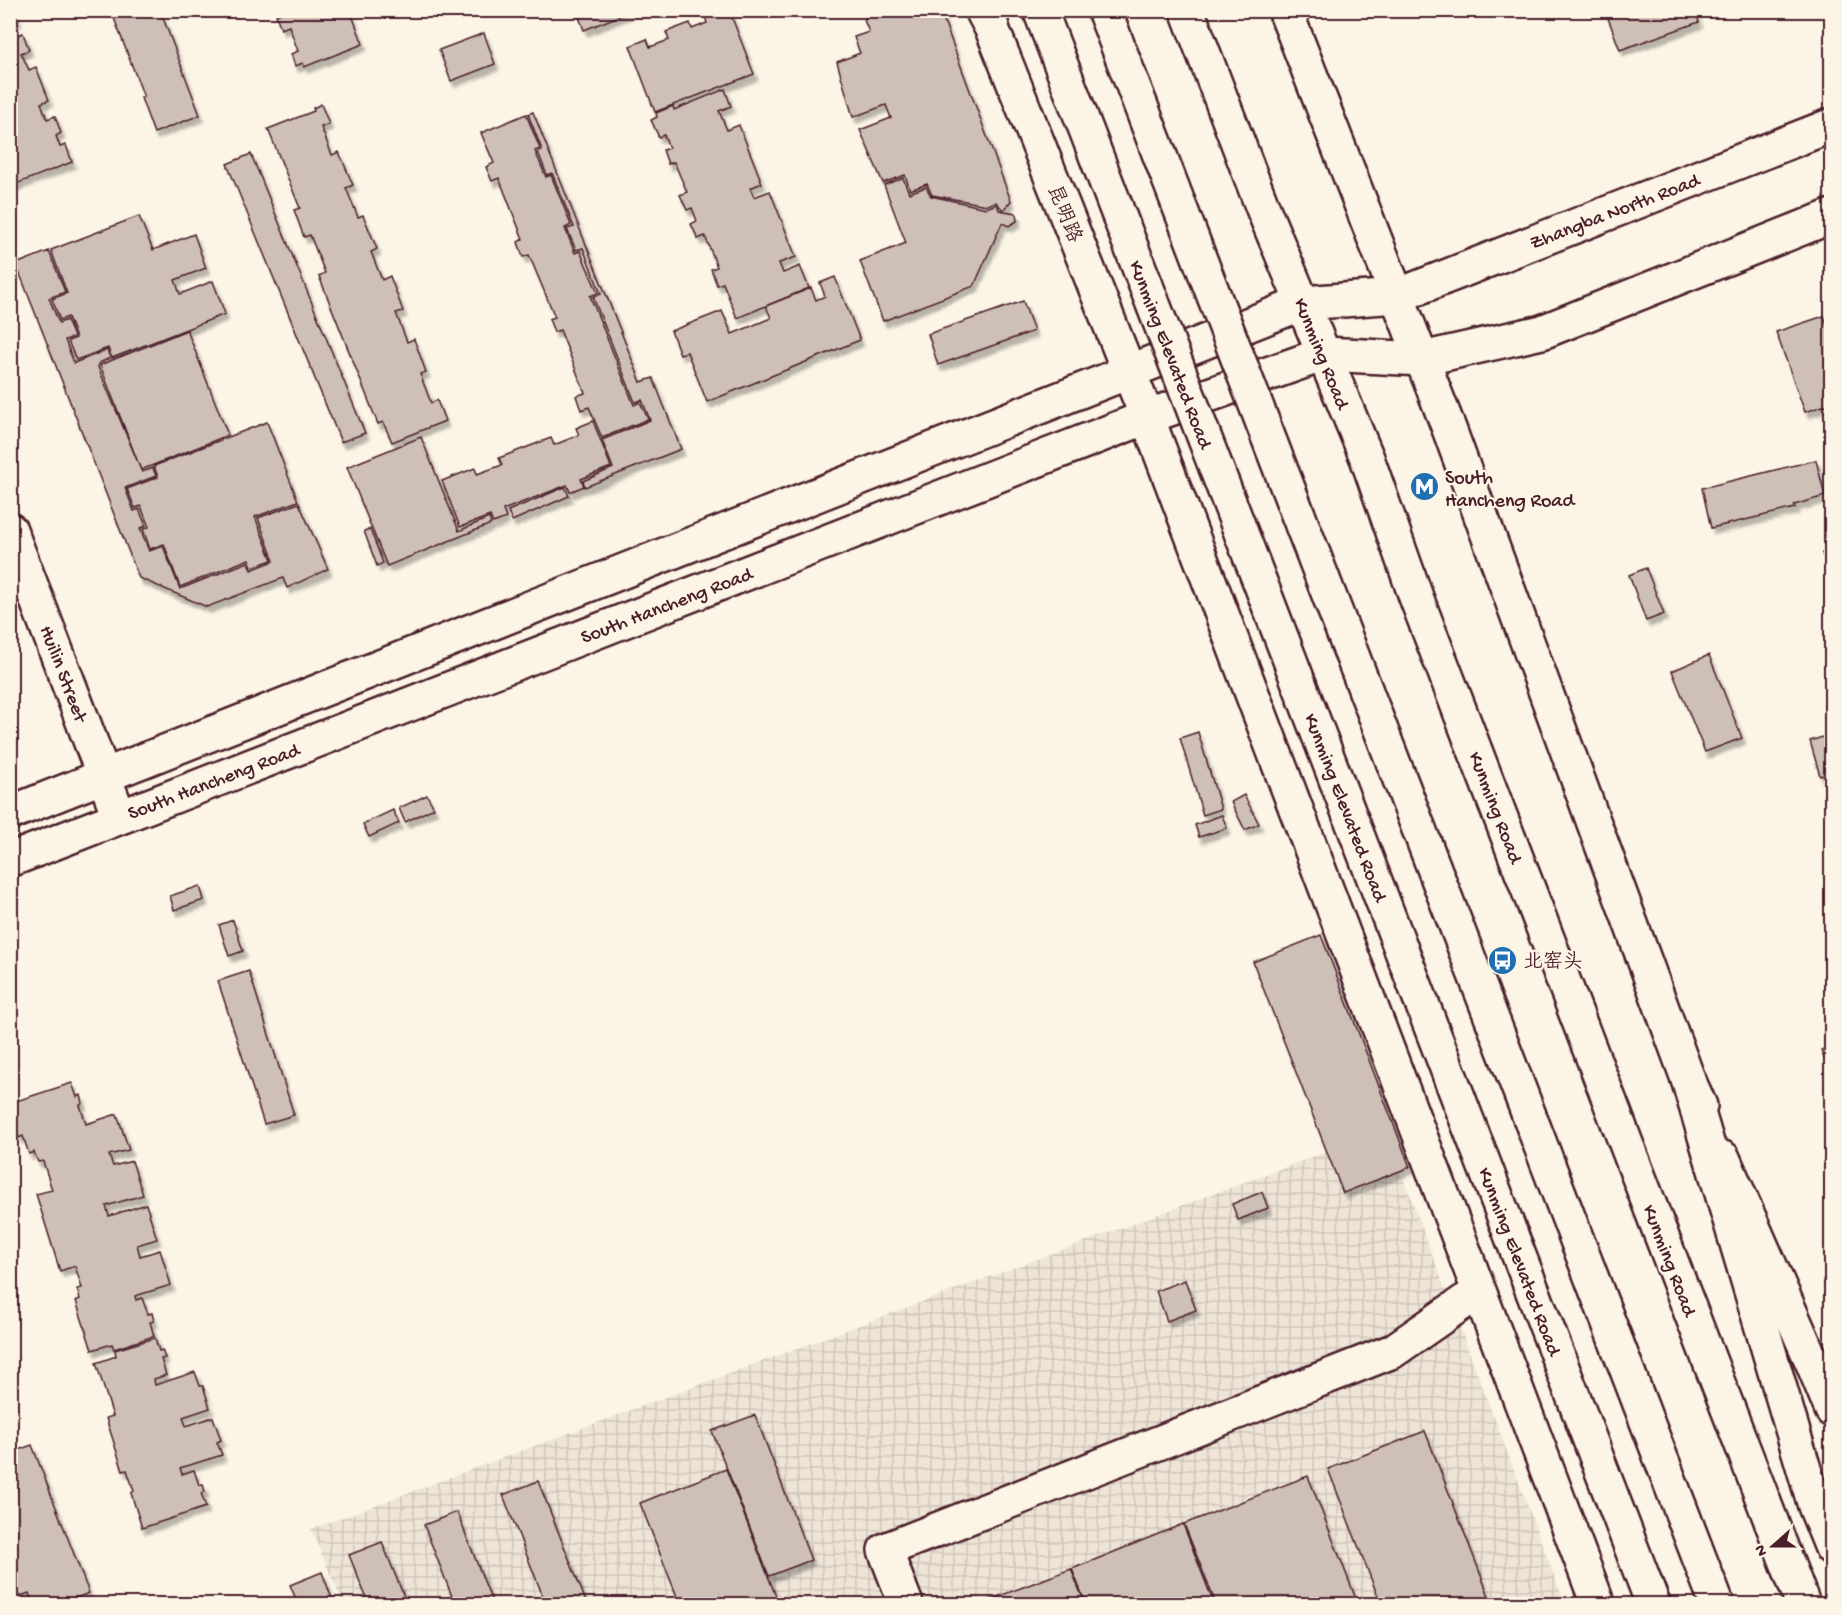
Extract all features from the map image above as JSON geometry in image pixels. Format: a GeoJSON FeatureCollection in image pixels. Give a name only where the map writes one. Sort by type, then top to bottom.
{"type":"FeatureCollection","features":[{"type":"Feature","properties":{"kind":"main road","name":"Kunming Elevated Road"},"geometry":{"type":"LineString","coordinates":[[1040,10],[1653,1605]]}},
{"type":"Feature","properties":{"kind":"main road"},"geometry":{"type":"LineString","coordinates":[[1104,10],[1717,1605]]}},
{"type":"Feature","properties":{"kind":"main road","name":"Kunming Road"},"geometry":{"type":"LineString","coordinates":[[1187,10],[1264,211],[1367,458],[1416,597],[1803,1605]]}},
{"type":"Feature","properties":{"kind":"main road"},"geometry":{"type":"LineString","coordinates":[[1284,10],[1422,359],[1688,1080],[1832,1410]]}},
{"type":"Feature","properties":{"kind":"main road","name":"昆明路"},"geometry":{"type":"LineString","coordinates":[[988,17],[1147,417],[1598,1605]]}},
{"type":"Feature","properties":{"kind":"main road","name":"Zhangba North Road"},"geometry":{"type":"LineString","coordinates":[[1303,303],[1397,296],[1832,125]]}},
{"type":"Feature","properties":{"kind":"main road"},"geometry":{"type":"LineString","coordinates":[[1324,354],[1422,359],[1542,332],[1832,216]]}},
{"type":"Feature","properties":{"kind":"main road"},"geometry":{"type":"LineString","coordinates":[[10,813],[1303,303]]}},
{"type":"Feature","properties":{"kind":"main road","name":"South Hancheng Road"},"geometry":{"type":"LineString","coordinates":[[10,860],[1147,417],[1324,354]]}},
{"type":"Feature","properties":{"kind":"main road","name":"Huilin Street"},"geometry":{"type":"LineString","coordinates":[[10,530],[119,816]]}},
{"type":"Feature","properties":{"kind":"main road"},"geometry":{"type":"LineString","coordinates":[[1688,1080],[1815,1506],[1832,1548]]}},
{"type":"Feature","properties":{"kind":"main road"},"geometry":{"type":"LineString","coordinates":[[906,1605],[885,1550],[1393,1351],[1465,1301]]}},
{"type":"Feature","properties":{"kind":"shaded area"},"geometry":{"type":"Polygon","coordinates":[[[1385,1130],[1565,1604],[343,1604],[311,1529],[1385,1130]]]}},
{"type":"Feature","properties":{"kind":"building"},"geometry":{"type":"Polygon","coordinates":[[[10,10],[14,10],[18,20],[10,22],[10,10]]]}},
{"type":"Feature","properties":{"kind":"building"},"geometry":{"type":"Polygon","coordinates":[[[111,10],[160,10],[200,115],[154,133],[141,98],[144,97],[111,10]]]}},
{"type":"Feature","properties":{"kind":"building"},"geometry":{"type":"Polygon","coordinates":[[[283,10],[350,10],[363,44],[304,67],[303,63],[295,66],[291,54],[298,51],[289,26],[281,29],[276,15],[284,12],[283,10]]]}},
{"type":"Feature","properties":{"kind":"building"},"geometry":{"type":"Polygon","coordinates":[[[585,10],[634,10],[584,30],[579,17],[587,14],[585,10]]]}},
{"type":"Feature","properties":{"kind":"building"},"geometry":{"type":"Polygon","coordinates":[[[722,10],[729,10],[754,74],[655,112],[630,46],[647,39],[650,47],[669,40],[666,32],[690,23],[692,29],[707,23],[705,17],[722,10]]]}},
{"type":"Feature","properties":{"kind":"building"},"geometry":{"type":"Polygon","coordinates":[[[872,10],[940,10],[1011,201],[1003,210],[996,202],[987,205],[932,195],[927,184],[910,190],[905,175],[883,183],[860,130],[891,118],[886,105],[853,117],[837,62],[860,53],[854,37],[869,32],[864,20],[872,10]]]}},
{"type":"Feature","properties":{"kind":"building"},"geometry":{"type":"Polygon","coordinates":[[[1605,10],[1695,10],[1699,22],[1620,50],[1605,10]]]}},
{"type":"Feature","properties":{"kind":"building"},"geometry":{"type":"Polygon","coordinates":[[[10,25],[15,36],[23,33],[29,50],[21,53],[29,70],[36,67],[49,100],[41,103],[47,119],[55,116],[61,133],[56,136],[60,147],[66,145],[72,162],[11,186],[10,25]]]}},
{"type":"Feature","properties":{"kind":"building"},"geometry":{"type":"Polygon","coordinates":[[[484,33],[495,64],[451,81],[439,50],[484,33]]]}},
{"type":"Feature","properties":{"kind":"building"},"geometry":{"type":"Polygon","coordinates":[[[725,89],[731,106],[719,111],[727,130],[739,125],[762,183],[750,188],[754,197],[770,191],[796,257],[779,263],[783,273],[800,266],[809,288],[737,318],[723,283],[717,285],[711,269],[717,267],[705,236],[698,239],[691,224],[697,221],[692,208],[687,210],[680,195],[687,192],[674,162],[668,164],[663,150],[669,148],[664,135],[659,137],[651,120],[657,117],[656,113],[673,106],[674,110],[725,89]]]}},
{"type":"Feature","properties":{"kind":"building"},"geometry":{"type":"Polygon","coordinates":[[[321,104],[329,124],[321,127],[332,155],[339,152],[353,185],[346,188],[358,217],[363,215],[377,249],[371,252],[382,280],[390,276],[403,311],[396,313],[407,342],[414,339],[426,372],[420,374],[431,403],[437,400],[445,421],[392,442],[383,422],[378,424],[319,276],[325,273],[310,235],[304,237],[294,210],[300,208],[268,129],[314,111],[313,108],[321,104]]]}},
{"type":"Feature","properties":{"kind":"building"},"geometry":{"type":"Polygon","coordinates":[[[533,112],[641,382],[653,378],[681,449],[585,487],[583,481],[613,468],[602,440],[650,420],[642,400],[635,402],[593,297],[601,294],[583,248],[576,250],[567,229],[574,227],[552,173],[547,175],[538,152],[542,150],[528,114],[533,112]]]}},
{"type":"Feature","properties":{"kind":"building"},"geometry":{"type":"Polygon","coordinates":[[[526,114],[540,149],[535,151],[546,177],[551,175],[571,225],[565,228],[575,253],[580,251],[598,293],[590,296],[634,405],[640,402],[648,419],[602,438],[589,407],[581,410],[576,396],[585,393],[560,330],[554,332],[549,319],[555,317],[529,255],[523,257],[518,242],[523,239],[499,178],[492,181],[486,167],[494,163],[481,133],[526,114]]]}},
{"type":"Feature","properties":{"kind":"building"},"geometry":{"type":"Polygon","coordinates":[[[251,154],[365,433],[341,442],[227,164],[251,154]]]}},
{"type":"Feature","properties":{"kind":"building"},"geometry":{"type":"Polygon","coordinates":[[[903,178],[909,193],[926,187],[931,196],[986,208],[997,204],[999,210],[1016,213],[1017,221],[1009,226],[1002,223],[974,286],[883,321],[860,261],[906,243],[884,185],[903,178]]]}},
{"type":"Feature","properties":{"kind":"building"},"geometry":{"type":"Polygon","coordinates":[[[139,216],[153,250],[194,234],[206,268],[175,280],[180,294],[213,281],[225,314],[112,358],[108,348],[76,360],[68,341],[76,338],[68,317],[60,320],[52,299],[67,293],[51,250],[139,216]]]}},
{"type":"Feature","properties":{"kind":"building"},"geometry":{"type":"Polygon","coordinates":[[[49,251],[65,292],[49,298],[59,323],[67,320],[74,337],[65,340],[74,363],[107,350],[110,358],[99,363],[98,367],[142,472],[153,468],[156,476],[125,488],[134,511],[139,509],[146,526],[140,528],[149,551],[163,546],[180,589],[248,562],[251,570],[274,561],[258,518],[299,503],[328,569],[287,588],[283,578],[207,607],[139,578],[16,264],[49,251]]]}},
{"type":"Feature","properties":{"kind":"building"},"geometry":{"type":"Polygon","coordinates":[[[835,277],[860,340],[707,402],[687,352],[680,354],[671,331],[722,311],[732,334],[771,318],[766,306],[811,288],[816,300],[825,296],[820,283],[835,277]]]}},
{"type":"Feature","properties":{"kind":"building"},"geometry":{"type":"Polygon","coordinates":[[[1023,301],[1034,331],[938,365],[928,334],[1023,301]]]}},
{"type":"Feature","properties":{"kind":"building"},"geometry":{"type":"Polygon","coordinates":[[[1824,316],[1832,339],[1832,403],[1805,412],[1776,332],[1824,316]]]}},
{"type":"Feature","properties":{"kind":"building"},"geometry":{"type":"Polygon","coordinates":[[[187,330],[228,435],[141,470],[100,365],[187,330]]]}},
{"type":"Feature","properties":{"kind":"building"},"geometry":{"type":"Polygon","coordinates":[[[593,421],[611,467],[581,479],[584,486],[570,492],[567,485],[503,510],[506,518],[493,523],[490,516],[460,527],[442,481],[475,468],[477,474],[502,465],[499,458],[551,438],[554,445],[579,435],[576,428],[593,421]]]}},
{"type":"Feature","properties":{"kind":"building"},"geometry":{"type":"Polygon","coordinates":[[[267,422],[298,501],[255,517],[272,560],[252,567],[249,559],[180,587],[164,544],[150,549],[143,529],[149,527],[141,506],[135,508],[127,489],[158,477],[154,466],[267,422]]]}},
{"type":"Feature","properties":{"kind":"building"},"geometry":{"type":"Polygon","coordinates":[[[421,437],[459,531],[489,518],[491,524],[387,566],[347,467],[421,437]]]}},
{"type":"Feature","properties":{"kind":"building"},"geometry":{"type":"Polygon","coordinates":[[[1816,460],[1825,496],[1794,505],[1795,508],[1711,528],[1702,488],[1816,460]]]}},
{"type":"Feature","properties":{"kind":"building"},"geometry":{"type":"Polygon","coordinates":[[[565,487],[569,496],[512,521],[508,511],[565,487]]]}},
{"type":"Feature","properties":{"kind":"building"},"geometry":{"type":"Polygon","coordinates":[[[370,529],[383,563],[377,566],[364,531],[370,529]]]}},
{"type":"Feature","properties":{"kind":"building"},"geometry":{"type":"Polygon","coordinates":[[[1832,550],[1832,582],[1822,553],[1832,550]]]}},
{"type":"Feature","properties":{"kind":"building"},"geometry":{"type":"Polygon","coordinates":[[[1646,568],[1664,614],[1646,621],[1629,575],[1646,568]]]}},
{"type":"Feature","properties":{"kind":"building"},"geometry":{"type":"Polygon","coordinates":[[[1709,655],[1742,738],[1705,752],[1672,671],[1709,655]]]}},
{"type":"Feature","properties":{"kind":"building"},"geometry":{"type":"Polygon","coordinates":[[[1198,732],[1221,809],[1203,815],[1180,738],[1198,732]]]}},
{"type":"Feature","properties":{"kind":"building"},"geometry":{"type":"Polygon","coordinates":[[[1832,734],[1832,773],[1820,776],[1810,741],[1832,734]]]}},
{"type":"Feature","properties":{"kind":"building"},"geometry":{"type":"Polygon","coordinates":[[[427,795],[434,808],[405,822],[399,808],[427,795]]]}},
{"type":"Feature","properties":{"kind":"building"},"geometry":{"type":"Polygon","coordinates":[[[1244,795],[1259,824],[1245,830],[1231,802],[1244,795]]]}},
{"type":"Feature","properties":{"kind":"building"},"geometry":{"type":"Polygon","coordinates":[[[393,810],[399,823],[369,837],[363,824],[393,810]]]}},
{"type":"Feature","properties":{"kind":"building"},"geometry":{"type":"Polygon","coordinates":[[[1222,815],[1227,828],[1199,837],[1195,825],[1222,815]]]}},
{"type":"Feature","properties":{"kind":"building"},"geometry":{"type":"Polygon","coordinates":[[[200,886],[204,900],[174,910],[170,896],[200,886]]]}},
{"type":"Feature","properties":{"kind":"building"},"geometry":{"type":"Polygon","coordinates":[[[233,920],[243,951],[229,956],[219,925],[233,920]]]}},
{"type":"Feature","properties":{"kind":"building"},"geometry":{"type":"Polygon","coordinates":[[[1321,935],[1410,1167],[1343,1193],[1253,962],[1321,935]]]}},
{"type":"Feature","properties":{"kind":"building"},"geometry":{"type":"Polygon","coordinates":[[[249,971],[294,1115],[264,1124],[218,981],[249,971]]]}},
{"type":"Feature","properties":{"kind":"building"},"geometry":{"type":"Polygon","coordinates":[[[1832,1046],[1832,1078],[1821,1050],[1832,1046]]]}},
{"type":"Feature","properties":{"kind":"building"},"geometry":{"type":"Polygon","coordinates":[[[72,1083],[77,1097],[81,1095],[83,1103],[80,1105],[86,1124],[117,1114],[129,1150],[109,1155],[113,1166],[132,1161],[143,1195],[106,1206],[109,1216],[146,1204],[157,1239],[137,1245],[140,1256],[160,1250],[171,1285],[135,1296],[136,1300],[142,1298],[148,1314],[152,1313],[154,1321],[150,1322],[154,1336],[114,1349],[112,1344],[92,1350],[76,1301],[80,1299],[77,1289],[82,1288],[75,1266],[60,1271],[36,1194],[52,1190],[43,1161],[38,1162],[34,1152],[29,1154],[23,1136],[19,1138],[10,1110],[10,1103],[72,1083]]]}},
{"type":"Feature","properties":{"kind":"building"},"geometry":{"type":"Polygon","coordinates":[[[1262,1192],[1268,1208],[1238,1220],[1232,1204],[1262,1192]]]}},
{"type":"Feature","properties":{"kind":"building"},"geometry":{"type":"Polygon","coordinates":[[[1185,1280],[1196,1310],[1167,1321],[1156,1291],[1185,1280]]]}},
{"type":"Feature","properties":{"kind":"building"},"geometry":{"type":"Polygon","coordinates":[[[155,1338],[159,1351],[162,1350],[165,1358],[161,1359],[166,1375],[154,1379],[155,1385],[195,1372],[200,1386],[203,1386],[210,1408],[183,1417],[186,1426],[213,1417],[221,1440],[217,1442],[222,1455],[180,1468],[182,1474],[194,1470],[199,1485],[203,1484],[205,1492],[201,1493],[206,1507],[142,1528],[131,1493],[134,1491],[127,1470],[123,1471],[106,1418],[113,1416],[96,1363],[116,1356],[115,1350],[155,1338]]]}},
{"type":"Feature","properties":{"kind":"building"},"geometry":{"type":"Polygon","coordinates":[[[755,1415],[811,1560],[769,1576],[712,1431],[755,1415]]]}},
{"type":"Feature","properties":{"kind":"building"},"geometry":{"type":"Polygon","coordinates":[[[1425,1431],[1492,1604],[1381,1604],[1328,1469],[1425,1431]]]}},
{"type":"Feature","properties":{"kind":"building"},"geometry":{"type":"Polygon","coordinates":[[[32,1445],[89,1593],[60,1604],[33,1604],[29,1593],[10,1600],[10,1453],[32,1445]]]}},
{"type":"Feature","properties":{"kind":"building"},"geometry":{"type":"Polygon","coordinates":[[[726,1469],[779,1604],[680,1604],[640,1503],[726,1469]]]}},
{"type":"Feature","properties":{"kind":"building"},"geometry":{"type":"Polygon","coordinates":[[[1308,1476],[1358,1604],[1216,1604],[1184,1524],[1308,1476]]]}},
{"type":"Feature","properties":{"kind":"building"},"geometry":{"type":"Polygon","coordinates":[[[538,1481],[587,1604],[546,1604],[503,1495],[538,1481]]]}},
{"type":"Feature","properties":{"kind":"building"},"geometry":{"type":"Polygon","coordinates":[[[457,1512],[493,1604],[455,1604],[424,1525],[457,1512]]]}},
{"type":"Feature","properties":{"kind":"building"},"geometry":{"type":"Polygon","coordinates":[[[1183,1524],[1214,1604],[1086,1604],[1072,1569],[1183,1524]]]}},
{"type":"Feature","properties":{"kind":"building"},"geometry":{"type":"Polygon","coordinates":[[[382,1542],[407,1604],[369,1604],[349,1555],[382,1542]]]}},
{"type":"Feature","properties":{"kind":"building"},"geometry":{"type":"Polygon","coordinates":[[[1071,1569],[1085,1604],[978,1604],[1071,1569]]]}},
{"type":"Feature","properties":{"kind":"building"},"geometry":{"type":"Polygon","coordinates":[[[322,1572],[334,1604],[298,1604],[290,1585],[322,1572]]]}},
{"type":"Feature","properties":{"kind":"place","name":"South Hancheng Road"},"geometry":{"type":"Point","coordinates":[1424,487]}},
{"type":"Feature","properties":{"kind":"place","name":"北窑头"},"geometry":{"type":"Point","coordinates":[1502,960]}}]}
